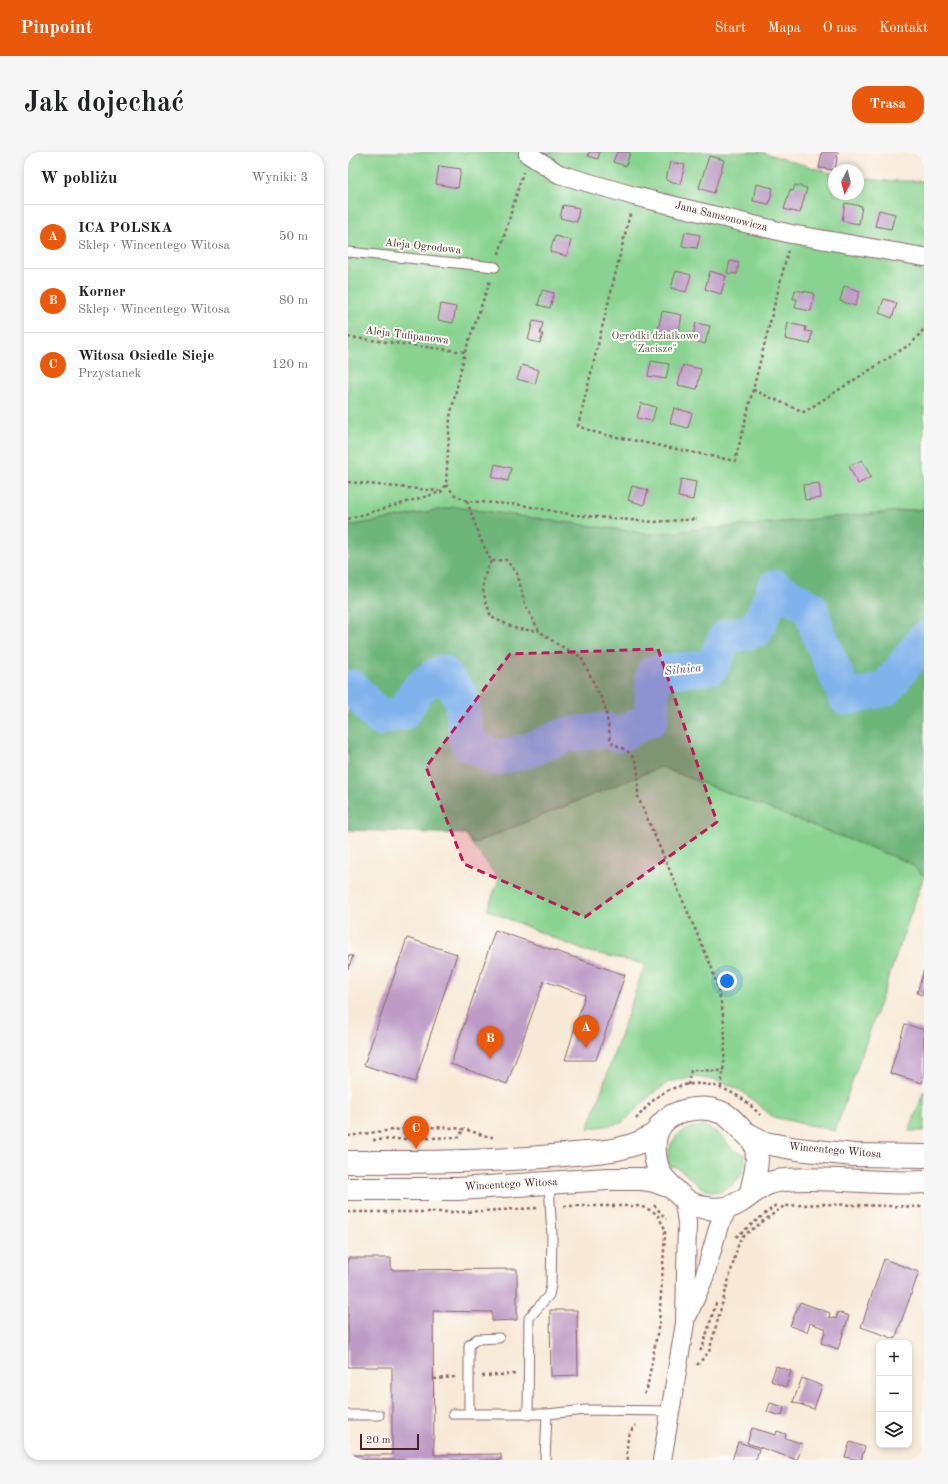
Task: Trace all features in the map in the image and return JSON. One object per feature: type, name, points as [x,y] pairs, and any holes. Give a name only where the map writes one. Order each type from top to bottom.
[{"type":"main road","points":[[348,1162],[458,1162],[531,1158],[616,1149],[647,1140],[657,1132],[670,1117],[681,1111],[693,1108],[708,1108],[722,1112],[748,1134],[754,1144],[756,1152],[755,1174],[751,1192]]},
{"type":"main road","points":[[657,1132],[655,1153],[657,1168],[661,1176],[678,1193],[696,1206],[708,1208],[730,1206],[742,1201],[751,1192],[761,1186],[784,1180],[924,1182]]},
{"type":"main road","name":"Wincentego Witosa","points":[[748,1134],[765,1143],[797,1149],[854,1154],[924,1156]]},
{"type":"main road","name":"Wincentego Witosa","points":[[348,1189],[458,1188],[549,1184],[607,1179],[641,1179],[654,1181],[678,1193]]},
{"type":"street","name":"Jana Samsonowicza","points":[[528,153],[559,174],[634,196],[791,234],[924,257]]},
{"type":"street","points":[[662,1460],[669,1411],[685,1323],[687,1222],[678,1193]]},
{"type":"street","points":[[685,1323],[704,1278],[719,1225],[730,1206]]},
{"type":"lane","name":"Aleja Ogrodowa","points":[[348,252],[495,267]]},
{"type":"lane","points":[[528,1415],[529,1318],[549,1295],[551,1285],[552,1236],[549,1184]]},
{"type":"lane","points":[[469,1414],[469,1345],[477,1339],[499,1338]]},
{"type":"lane","points":[[453,1414],[528,1415],[586,1410],[669,1411]]},
{"type":"lane","points":[[544,1460],[546,1414]]},
{"type":"lane","points":[[348,1416],[379,1415]]},
{"type":"path","points":[[348,519],[441,492],[446,485],[450,417],[465,352],[495,267],[528,153]]},
{"type":"path","points":[[634,196],[578,426],[597,432],[735,461],[786,266],[791,234]]},
{"type":"path","points":[[753,390],[804,412],[912,343],[924,329]]},
{"type":"path","name":"Aleja Tulipanowa","points":[[348,336],[465,352]]},
{"type":"path","points":[[348,482],[441,492]]},
{"type":"path","points":[[446,485],[454,495],[467,500],[521,505],[574,515],[655,522],[697,519]]},
{"type":"path","points":[[467,500],[480,538],[491,561]]},
{"type":"path","points":[[491,561],[506,560],[517,573],[525,604],[539,631],[557,644],[581,657],[605,706],[608,718],[610,742],[618,748],[628,752],[635,759],[639,768],[637,782],[638,797],[711,966],[724,1013],[726,1040],[722,1087]]},
{"type":"path","points":[[491,561],[484,576],[482,588],[492,616],[518,629],[539,631]]},
{"type":"path","points":[[688,1085],[691,1070],[724,1071]]},
{"type":"path","points":[[348,1136],[404,1129],[463,1129],[460,1137],[383,1138],[369,1140]]},
{"type":"path","points":[[361,1134],[361,1141]]},
{"type":"path","points":[[650,1202],[663,1213],[668,1221]]},
{"type":"path","points":[[734,1241],[738,1234],[777,1204]]},
{"type":"path","points":[[695,1372],[696,1366],[709,1352],[739,1242],[743,1236],[784,1206],[822,1204],[924,1207]]},
{"type":"path","points":[[620,1205],[642,1207],[657,1214],[665,1229],[659,1323],[647,1389],[640,1400]]},
{"type":"path","points":[[628,1460],[628,1438],[631,1430],[637,1423]]},
{"type":"highlighted area","points":[[658,649],[717,822],[585,917],[464,864],[426,767],[510,654]]},
{"type":"green space","name":"Ogródki działkowe \"Zacisze\"","points":[[348,152],[761,152],[828,172],[828,200],[864,200],[864,179],[887,181],[924,181],[924,509],[650,534],[455,507],[348,526]]},
{"type":"green space","points":[[455,507],[650,534],[924,509],[924,876],[910,863],[661,767],[472,844],[466,834],[348,830],[348,526]]},
{"type":"green space","points":[[661,767],[910,863],[924,876],[835,1131],[773,1117],[743,1092],[723,1082],[696,1077],[669,1082],[651,1095],[622,1123],[588,1129],[645,964],[585,951],[487,910],[499,879],[472,844]]},
{"type":"green space","points":[[924,1091],[924,1131],[909,1131]]},
{"type":"green space","points":[[703,1126],[717,1133],[734,1150],[745,1154],[745,1163],[741,1175],[733,1184],[722,1190],[712,1191],[704,1189],[696,1184],[683,1171],[676,1167],[668,1166],[669,1150],[675,1138],[687,1129]]},
{"type":"building","points":[[589,152],[600,152],[598,159],[588,156]]},
{"type":"building","points":[[617,152],[630,152],[626,166],[613,162]]},
{"type":"building","points":[[822,152],[838,152],[836,164],[828,164],[828,169],[819,168]]},
{"type":"building","points":[[709,156],[724,160],[714,193],[699,188]]},
{"type":"building","points":[[670,162],[685,165],[680,184],[666,180]]},
{"type":"building","points":[[439,166],[461,169],[458,188],[436,184]]},
{"type":"building","points":[[756,184],[773,188],[769,204],[753,201]]},
{"type":"building","points":[[795,185],[807,188],[800,213],[784,209],[790,190],[793,191]]},
{"type":"building","points":[[845,203],[862,206],[859,224],[842,221]]},
{"type":"building","points":[[563,205],[579,208],[577,222],[560,218]]},
{"type":"building","points":[[879,210],[895,214],[891,229],[875,226]]},
{"type":"building","points":[[685,232],[700,235],[697,248],[682,246]]},
{"type":"building","points":[[555,236],[571,240],[567,256],[550,252]]},
{"type":"building","points":[[730,261],[739,263],[737,274],[727,273]]},
{"type":"building","points":[[676,271],[691,275],[686,292],[671,288]]},
{"type":"building","points":[[710,271],[726,276],[721,294],[705,289]]},
{"type":"building","points":[[844,286],[860,291],[855,306],[840,301]]},
{"type":"building","points":[[542,290],[554,293],[550,308],[538,305]]},
{"type":"building","points":[[795,290],[814,293],[811,311],[795,308],[797,299],[793,299]]},
{"type":"building","points":[[884,299],[897,303],[892,318],[879,313]]},
{"type":"building","points":[[441,304],[456,307],[453,323],[438,320]]},
{"type":"building","points":[[662,311],[682,315],[678,335],[658,331]]},
{"type":"building","points":[[533,321],[543,323],[540,334],[543,334],[540,343],[528,340]]},
{"type":"building","points":[[696,323],[710,326],[705,344],[692,340]]},
{"type":"building","points":[[788,323],[806,327],[805,331],[812,332],[810,344],[785,339]]},
{"type":"building","points":[[651,361],[669,364],[666,379],[648,376]]},
{"type":"building","points":[[522,365],[539,370],[535,384],[517,379]]},
{"type":"building","points":[[683,365],[701,369],[697,389],[678,385]]},
{"type":"building","points":[[641,403],[656,407],[652,421],[637,418]]},
{"type":"building","points":[[674,408],[692,413],[688,428],[670,423]]},
{"type":"building","points":[[862,460],[871,477],[858,484],[849,466]]},
{"type":"building","points":[[495,464],[511,468],[508,481],[492,477]]},
{"type":"building","points":[[681,479],[696,482],[693,500],[678,497]]},
{"type":"building","points":[[819,483],[821,498],[805,500],[803,485]]},
{"type":"building","points":[[632,486],[648,490],[644,505],[628,500]]},
{"type":"building","points":[[495,930],[625,975],[596,1060],[565,1060],[585,995],[544,981],[507,1084],[451,1064]]},
{"type":"building","points":[[407,938],[457,954],[415,1082],[364,1065]]},
{"type":"building","points":[[348,955],[353,956],[348,969]]},
{"type":"building","points":[[924,969],[924,996],[917,993]]},
{"type":"building","points":[[905,1024],[924,1030],[924,1075],[922,1083],[890,1073]]},
{"type":"building","points":[[348,1258],[391,1258],[391,1270],[517,1269],[517,1320],[492,1321],[492,1312],[433,1311],[434,1455],[501,1454],[501,1460],[348,1460],[348,1455],[392,1455],[392,1367],[348,1367]]},
{"type":"building","points":[[884,1259],[919,1272],[895,1339],[861,1327]]},
{"type":"building","points":[[800,1302],[830,1313],[829,1317],[836,1319],[838,1312],[849,1316],[838,1349],[821,1343],[826,1329],[824,1328],[810,1323],[807,1332],[790,1326]]},
{"type":"building","points":[[550,1310],[577,1310],[578,1375],[551,1376]]},
{"type":"building","points":[[776,1366],[791,1371],[786,1387],[771,1381]]},
{"type":"building","points":[[802,1378],[822,1386],[814,1409],[793,1402]]},
{"type":"building","points":[[770,1403],[784,1407],[782,1416],[767,1412]]},
{"type":"building","points":[[752,1428],[776,1435],[777,1431],[786,1434],[785,1438],[803,1444],[797,1460],[747,1443]]},
{"type":"building","points":[[738,1442],[759,1449],[756,1460],[732,1460]]},
{"type":"building","points":[[850,1442],[865,1447],[861,1460],[845,1457]]},
{"type":"waterway","name":"Silnica","points":[[348,689],[352,687],[379,718],[404,712],[419,689],[429,680],[442,672],[461,696],[467,743],[496,758],[527,751],[566,735],[605,730],[618,735],[651,719],[653,673],[711,667],[726,637],[756,630],[775,587],[811,608],[817,630],[846,698],[886,689],[924,639]]},
{"type":"place","name":"ICA POLSKA","points":[[586,1048]]},
{"type":"place","name":"Korner","points":[[490,1059]]},
{"type":"place","name":"Witosa Osiedle Sieje","points":[[416,1149]]}]
